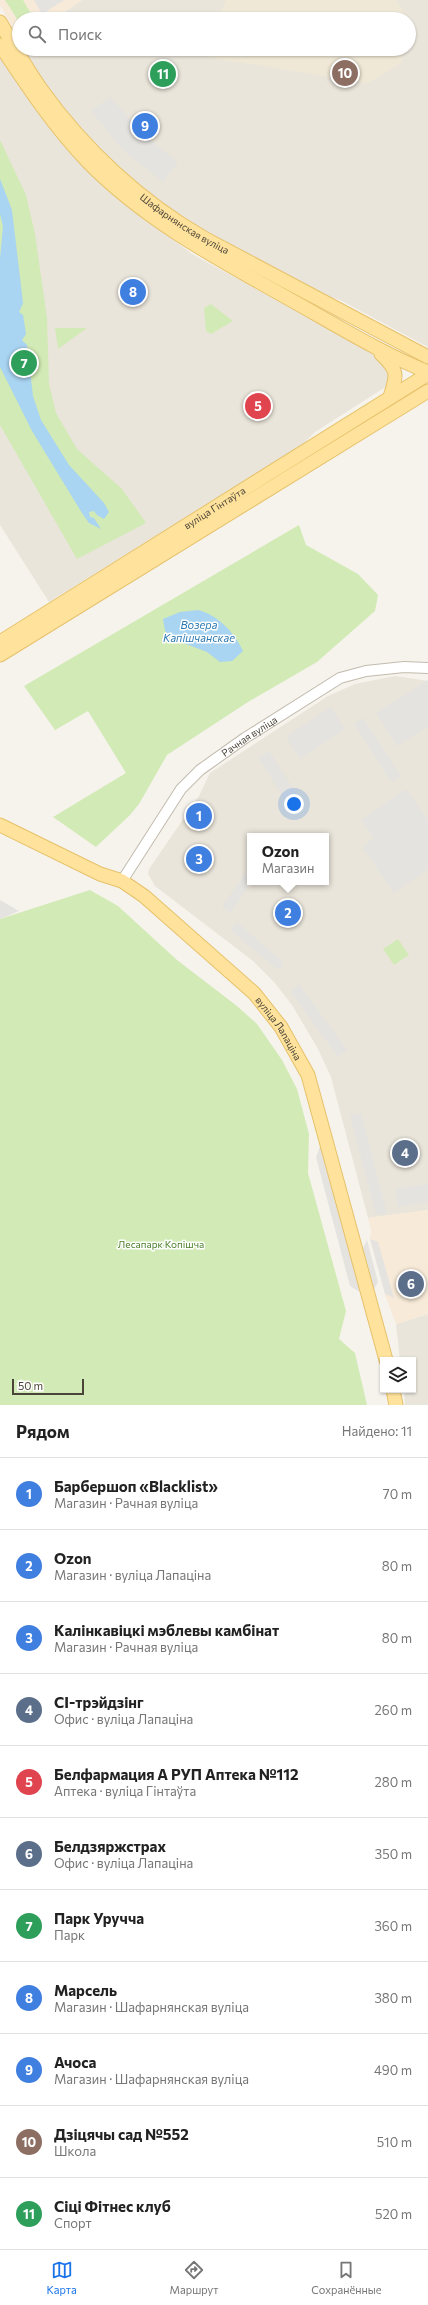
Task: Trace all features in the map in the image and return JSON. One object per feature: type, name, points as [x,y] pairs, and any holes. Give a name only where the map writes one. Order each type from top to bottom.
[{"type":"main road","name":"Шафарнянская вуліца","points":[[0,22],[12,42]]},
{"type":"main road","name":"Шафарнянская вуліца","points":[[0,45],[50,119],[90,164],[135,204],[199,248],[368,342],[428,373]]},
{"type":"main road","name":"Шафарнянская вуліца","points":[[21,56],[41,89],[69,126],[126,182],[171,217],[204,238],[428,357]]},
{"type":"main road","points":[[368,342],[394,367],[396,377],[390,397]]},
{"type":"main road","name":"вуліца Гінтаўта","points":[[0,642],[428,373]]},
{"type":"main road","name":"вуліца Гінтаўта","points":[[0,655],[428,391]]},
{"type":"main road","points":[[0,816],[103,867],[122,881]]},
{"type":"main road","name":"вуліца Лапаціна","points":[[0,825],[100,874],[122,881],[144,896],[254,993],[273,1016],[293,1046],[308,1075],[385,1357]]},
{"type":"main road","points":[[394,1393],[396,1405]]},
{"type":"street","name":"Рачная вуліца","points":[[122,881],[181,789],[200,770],[245,738],[340,678],[366,671],[404,667],[428,668]]},
{"type":"shaded area","points":[[0,0],[82,0],[64,12],[12,12],[12,28],[0,5]]},
{"type":"shaded area","points":[[34,0],[64,0],[45,12],[41,12]]},
{"type":"shaded area","points":[[82,0],[428,0],[428,347],[340,300],[312,292],[212,238],[164,208],[93,146],[53,99],[27,56],[416,56],[416,12],[64,12]]},
{"type":"shaded area","points":[[226,0],[396,0],[404,12],[222,12]]},
{"type":"shaded area","points":[[0,56],[36,110],[74,156],[129,206],[192,254],[378,356],[391,367],[387,386],[315,432],[303,444],[49,602],[0,525]]},
{"type":"shaded area","points":[[402,56],[401,63],[368,83],[207,57]]},
{"type":"shaded area","points":[[110,97],[148,139],[178,162],[163,182],[123,150],[91,111]]},
{"type":"shaded area","points":[[395,676],[428,681],[428,1210],[368,1218],[331,1077],[318,1049],[292,1005],[274,982],[253,961],[155,886],[148,874],[149,869],[199,796],[210,773],[328,696],[355,684]]},
{"type":"shaded area","points":[[428,680],[428,727],[397,746],[376,713]]},
{"type":"shaded area","points":[[331,707],[345,729],[300,759],[286,737]]},
{"type":"shaded area","points":[[363,718],[401,776],[391,782],[354,724]]},
{"type":"shaded area","points":[[269,751],[304,805],[293,812],[258,758]]},
{"type":"shaded area","points":[[406,789],[428,820],[428,869],[394,893],[362,847],[374,838],[361,820]]},
{"type":"shaded area","points":[[247,870],[247,885],[250,885],[230,913],[222,907]]},
{"type":"shaded area","points":[[0,900],[19,911],[0,919]]},
{"type":"shaded area","points":[[237,922],[284,963],[278,970],[230,930]]},
{"type":"shaded area","points":[[299,984],[347,1050],[338,1057],[290,991]]},
{"type":"shaded area","points":[[361,1113],[387,1213],[376,1215],[350,1116]]},
{"type":"shaded area","points":[[321,1144],[360,1292],[350,1286],[316,1157]]},
{"type":"shaded area","points":[[428,1184],[428,1202],[398,1207],[395,1189]]},
{"type":"shaded area","points":[[428,1210],[428,1314],[396,1324],[386,1297],[370,1239],[371,1230],[368,1218]]},
{"type":"shaded area","points":[[370,1239],[378,1242],[394,1298],[385,1294]]},
{"type":"shaded area","points":[[367,1240],[378,1282],[374,1289],[363,1248]]},
{"type":"shaded area","points":[[428,1314],[428,1405],[405,1405],[404,1393],[416,1393],[416,1357],[400,1357],[396,1324]]},
{"type":"green space","points":[[5,0],[23,0],[30,12],[13,12]]},
{"type":"green space","points":[[0,140],[26,195],[35,234],[47,318],[49,384],[56,413],[77,449],[122,489],[146,523],[77,559],[0,425]]},
{"type":"green space","points":[[211,304],[233,321],[211,334],[206,331],[204,308]]},
{"type":"green space","points":[[55,328],[87,328],[58,349]]},
{"type":"green space","points":[[299,525],[306,545],[358,574],[378,595],[375,611],[317,662],[248,702],[167,755],[139,804],[130,815],[96,847],[53,817],[126,773],[88,711],[55,730],[24,686]]},
{"type":"green space","name":"Лесапарк Копішча","points":[[90,890],[118,906],[177,960],[237,1006],[257,1024],[282,1060],[297,1089],[309,1134],[308,1173],[346,1311],[339,1339],[355,1353],[367,1405],[0,1405],[0,919]]},
{"type":"green space","points":[[398,939],[409,955],[394,965],[383,949]]},
{"type":"water","points":[[0,179],[12,210],[23,303],[19,312],[23,315],[26,334],[22,340],[27,345],[33,396],[41,420],[69,465],[104,503],[109,512],[104,519],[97,515],[94,511],[89,512],[90,517],[94,518],[101,529],[89,523],[82,513],[32,431],[0,367],[0,259],[3,226],[0,214]]},
{"type":"water","name":"Возера Капішчанскае","points":[[198,610],[205,612],[219,620],[231,631],[240,644],[243,651],[232,661],[220,662],[207,652],[173,639],[165,631],[163,619],[180,612]]},
{"type":"place","name":"Дзіцячы сад №552","points":[[345,73]]},
{"type":"place","name":"Сіці Фітнес клуб","points":[[163,74]]},
{"type":"place","name":"Ачоса","points":[[145,126]]},
{"type":"place","name":"Марсель","points":[[133,292]]},
{"type":"place","name":"Парк Уручча","points":[[24,363]]},
{"type":"place","name":"Белфармация А РУП Аптека №112","points":[[258,406]]},
{"type":"place","name":"Барбершоп «Blacklist»","points":[[199,816]]},
{"type":"place","name":"Калінкавіцкі мэблевы камбінат","points":[[199,859]]},
{"type":"place","name":"Ozon","points":[[288,913]]},
{"type":"place","name":"СІ-трэйдзінг","points":[[405,1153]]},
{"type":"place","name":"Белдзяржстрах","points":[[411,1284]]}]
